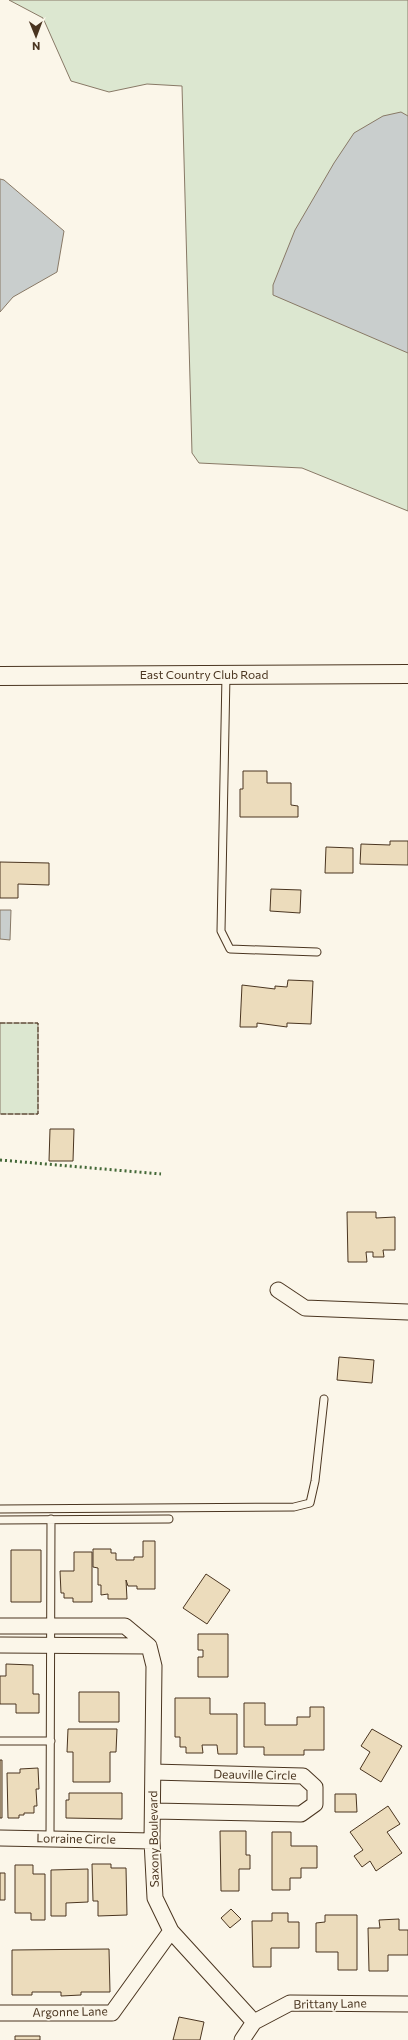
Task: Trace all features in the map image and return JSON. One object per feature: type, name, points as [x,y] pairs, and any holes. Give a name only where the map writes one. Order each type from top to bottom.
[{"type":"street","name":"East Country Club Road","points":[[0,676],[408,674]]},
{"type":"street","points":[[278,1290],[305,1308],[408,1312]]},
{"type":"street","points":[[0,1626],[125,1626],[149,1646]]},
{"type":"street","points":[[0,1645],[149,1646]]},
{"type":"street","name":"Saxony Boulevard","points":[[149,1646],[154,1666],[152,1841],[155,1898],[171,1931],[254,2022]]},
{"type":"street","name":"Deauville Circle","points":[[153,1772],[303,1776],[315,1787],[315,1804],[301,1814],[153,1811]]},
{"type":"street","name":"Lorraine Circle","points":[[0,1838],[152,1841]]},
{"type":"street","name":"Argonne Lane","points":[[0,2013],[112,2013],[171,1931]]},
{"type":"street","name":"Brittany Lane","points":[[242,2040],[254,2022],[290,2003],[408,2004]]},
{"type":"lane","points":[[226,675],[221,931],[230,949],[317,952]]},
{"type":"lane","points":[[0,1509],[294,1507],[310,1503],[316,1474],[324,1399]]},
{"type":"lane","points":[[50,1838],[52,1519]]},
{"type":"lane","points":[[0,1520],[169,1519]]},
{"type":"lane","points":[[0,1740],[51,1741]]},
{"type":"green space","points":[[9,0],[408,0],[408,511],[302,468],[199,463],[192,453],[182,86],[147,84],[109,92],[71,81],[43,18]]},
{"type":"green space","points":[[0,1023],[38,1023],[38,1114],[0,1114]]},
{"type":"shaded area","points":[[401,112],[408,116],[408,353],[273,295],[273,285],[295,230],[334,163],[354,133],[383,116]]},
{"type":"shaded area","points":[[0,179],[4,180],[64,231],[57,272],[13,297],[0,312]]},
{"type":"shaded area","points":[[0,910],[11,910],[10,940],[0,939]]},
{"type":"building","points":[[243,771],[267,771],[267,783],[291,783],[291,805],[298,806],[298,817],[240,817],[240,789],[243,789]]},
{"type":"building","points":[[390,841],[408,841],[408,865],[360,864],[361,844],[390,845]]},
{"type":"building","points":[[326,847],[353,848],[353,873],[325,873]]},
{"type":"building","points":[[0,862],[49,863],[49,885],[18,884],[18,898],[0,898]]},
{"type":"building","points":[[271,889],[301,890],[300,913],[270,911]]},
{"type":"building","points":[[288,980],[313,981],[311,1024],[287,1023],[287,1027],[257,1023],[257,1027],[240,1027],[242,985],[275,989],[275,986],[287,987]]},
{"type":"building","points":[[50,1129],[74,1129],[73,1161],[49,1161]]},
{"type":"building","points":[[347,1212],[376,1212],[376,1218],[395,1217],[395,1250],[383,1250],[384,1257],[373,1257],[373,1252],[366,1252],[367,1262],[348,1262]]},
{"type":"building","points":[[339,1357],[374,1360],[372,1383],[337,1380]]},
{"type":"building","points":[[143,1541],[155,1541],[155,1589],[137,1589],[137,1586],[128,1586],[126,1580],[127,1599],[108,1599],[108,1594],[101,1595],[101,1585],[98,1585],[98,1568],[93,1567],[93,1549],[111,1549],[111,1553],[116,1553],[116,1560],[134,1560],[134,1557],[143,1557]]},
{"type":"building","points":[[11,1550],[41,1550],[41,1602],[11,1602]]},
{"type":"building","points":[[74,1552],[92,1552],[92,1602],[73,1602],[73,1598],[64,1598],[64,1593],[61,1593],[60,1571],[74,1571]]},
{"type":"building","points":[[206,1574],[230,1590],[207,1624],[183,1608]]},
{"type":"building","points":[[198,1634],[228,1634],[228,1677],[198,1677],[198,1657],[203,1657],[203,1650],[198,1650]]},
{"type":"building","points":[[6,1664],[33,1665],[33,1694],[39,1694],[39,1713],[16,1713],[16,1704],[0,1704],[0,1676],[6,1676]]},
{"type":"building","points":[[79,1692],[119,1692],[119,1722],[79,1722]]},
{"type":"building","points":[[175,1698],[210,1698],[210,1714],[237,1714],[237,1754],[218,1754],[217,1745],[202,1745],[203,1753],[186,1753],[186,1747],[180,1747],[180,1737],[175,1737]]},
{"type":"building","points":[[244,1703],[265,1703],[265,1725],[297,1725],[297,1717],[310,1717],[310,1707],[324,1707],[324,1750],[304,1750],[304,1755],[264,1755],[264,1747],[244,1747]]},
{"type":"building","points":[[68,1729],[117,1729],[116,1752],[110,1752],[110,1782],[73,1782],[73,1752],[67,1752]]},
{"type":"building","points":[[372,1729],[402,1746],[381,1782],[360,1769],[370,1752],[361,1746]]},
{"type":"building","points":[[0,1760],[2,1760],[2,1818],[0,1818]]},
{"type":"building","points":[[38,1768],[39,1789],[36,1789],[37,1806],[34,1806],[34,1813],[24,1813],[24,1815],[19,1815],[19,1818],[8,1818],[7,1773],[20,1773],[20,1769]]},
{"type":"building","points":[[69,1793],[122,1793],[122,1819],[66,1818],[66,1800],[69,1800]]},
{"type":"building","points":[[335,1794],[356,1794],[357,1812],[335,1812]]},
{"type":"building","points":[[388,1806],[400,1824],[387,1832],[402,1853],[376,1871],[370,1861],[362,1867],[354,1856],[363,1850],[350,1832]]},
{"type":"building","points":[[220,1831],[246,1831],[246,1855],[250,1855],[250,1869],[239,1869],[239,1891],[221,1891]]},
{"type":"building","points":[[272,1832],[291,1832],[291,1846],[317,1846],[317,1868],[301,1868],[301,1878],[290,1878],[290,1890],[272,1890]]},
{"type":"building","points":[[92,1864],[111,1864],[111,1868],[126,1868],[127,1915],[98,1916],[98,1901],[93,1901]]},
{"type":"building","points":[[15,1865],[33,1865],[33,1874],[45,1874],[45,1920],[31,1920],[31,1913],[15,1913]]},
{"type":"building","points":[[88,1869],[88,1902],[66,1903],[66,1916],[51,1916],[51,1870]]},
{"type":"building","points":[[0,1873],[5,1873],[5,1900],[0,1900]]},
{"type":"building","points":[[231,1909],[241,1919],[230,1928],[221,1918]]},
{"type":"building","points":[[272,1913],[288,1913],[288,1922],[299,1922],[299,1948],[271,1948],[271,1967],[253,1967],[252,1921],[272,1921]]},
{"type":"building","points":[[325,1915],[357,1915],[357,1970],[338,1970],[338,1952],[316,1952],[316,1923],[325,1922]]},
{"type":"building","points":[[399,1919],[399,1930],[408,1930],[408,1955],[388,1955],[388,1971],[369,1971],[368,1928],[380,1928],[379,1920]]},
{"type":"building","points":[[109,1949],[110,1992],[81,1992],[81,1995],[61,1996],[61,1992],[32,1992],[32,1995],[12,1995],[12,1950]]},
{"type":"building","points":[[179,2017],[204,2022],[200,2040],[173,2040]]},
{"type":"building","points":[[15,2036],[40,2036],[40,2040],[15,2040]]},
{"type":"hedge","points":[[0,1160],[161,1174]]},
{"type":"fence","points":[[0,1023],[38,1023],[38,1114],[0,1114]]}]
